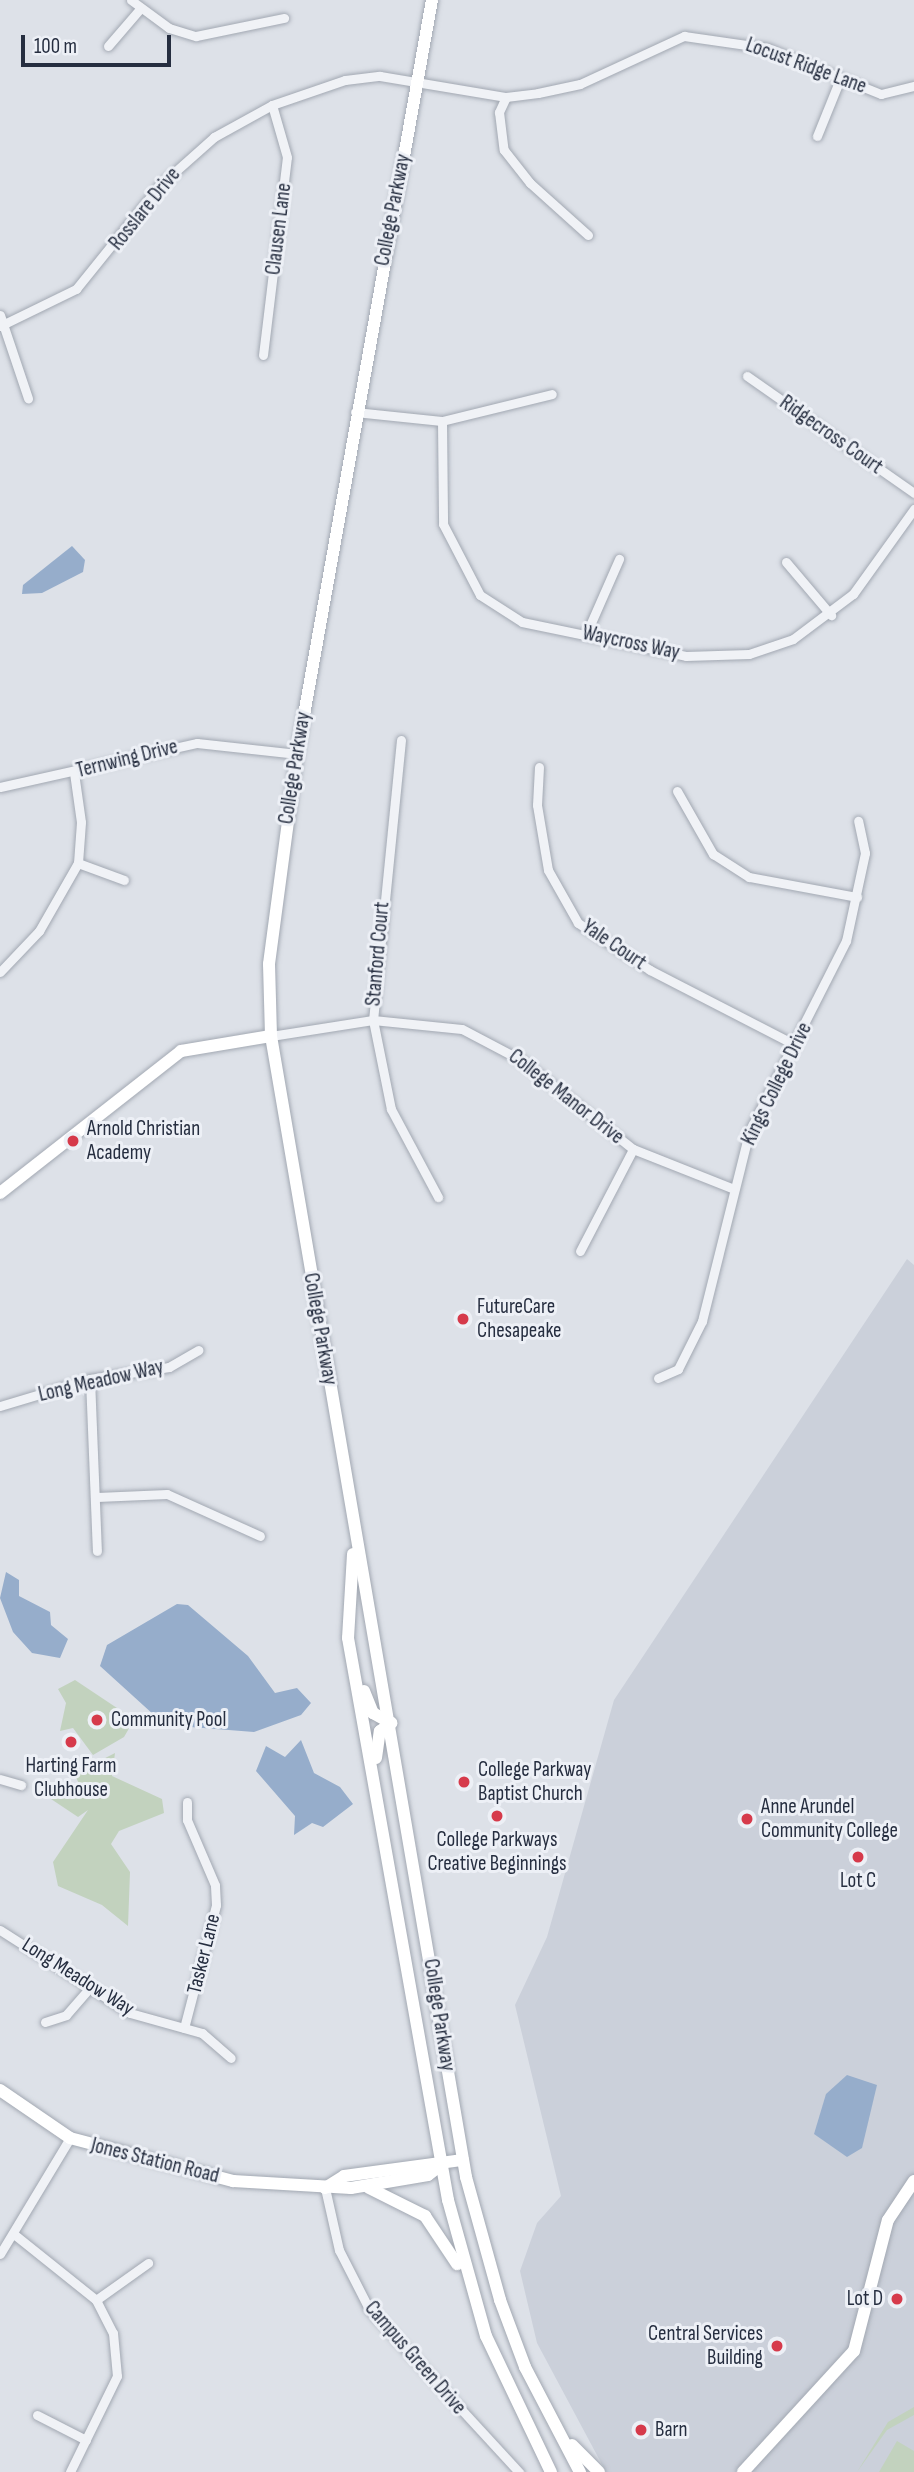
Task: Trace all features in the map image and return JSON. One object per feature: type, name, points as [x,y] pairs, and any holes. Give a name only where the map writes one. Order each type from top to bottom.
[{"type":"main road","name":"College Parkway","points":[[432,0],[355,412],[297,754],[270,964],[271,1036],[354,1540],[391,1723],[463,2160],[500,2301],[550,2419],[580,2472]]},
{"type":"main road","points":[[0,1193],[181,1051],[271,1036]]},
{"type":"main road","name":"College Parkway","points":[[354,1540],[348,1638],[442,2164],[473,2296],[506,2385],[551,2472]]},
{"type":"main road","points":[[348,1638],[367,1701],[378,1718],[391,1723],[376,1743],[377,1796]]},
{"type":"main road","name":"Jones Station Road","points":[[0,2090],[70,2138],[233,2180],[325,2188],[361,2186],[428,2175],[442,2164]]},
{"type":"main road","name":"Jones Station Road","points":[[325,2188],[344,2176],[425,2161],[442,2164],[463,2160]]},
{"type":"main road","points":[[732,2472],[745,2467],[838,2376],[854,2351],[887,2220],[914,2181]]},
{"type":"main road","points":[[361,2186],[397,2197],[425,2216],[446,2241],[473,2296]]},
{"type":"main road","points":[[550,2419],[599,2472]]},
{"type":"street","points":[[131,0],[139,10],[196,36],[284,18]]},
{"type":"street","points":[[108,47],[139,10]]},
{"type":"street","name":"Locust Ridge Lane","points":[[417,82],[506,97],[580,84],[684,36],[767,48],[881,94],[914,86]]},
{"type":"street","name":"Rosslare Drive","points":[[1,322],[76,289],[181,164],[272,104],[360,77],[417,82]]},
{"type":"street","points":[[817,136],[840,79]]},
{"type":"street","points":[[506,97],[499,112],[504,150],[530,183],[588,234]]},
{"type":"street","name":"Clausen Lane","points":[[263,355],[287,157],[272,104]]},
{"type":"street","points":[[1,322],[28,398]]},
{"type":"street","name":"Ridgecross Court","points":[[747,376],[914,493]]},
{"type":"street","points":[[355,412],[442,421],[552,394]]},
{"type":"street","name":"Waycross Way","points":[[442,421],[441,513],[465,577],[480,595],[522,622],[587,632],[686,656],[748,654],[793,639],[831,615],[914,509]]},
{"type":"street","points":[[587,632],[619,559]]},
{"type":"street","points":[[786,562],[831,615]]},
{"type":"street","name":"Stanford Court","points":[[401,740],[373,1020],[391,1109],[439,1197]]},
{"type":"street","name":"Ternwing Drive","points":[[0,787],[74,773],[197,743],[297,754]]},
{"type":"street","name":"Yale Court","points":[[539,767],[537,805],[548,870],[578,923],[650,971],[795,1045]]},
{"type":"street","points":[[0,972],[39,931],[78,863],[81,822],[74,773]]},
{"type":"street","points":[[677,791],[713,854],[749,877],[857,897]]},
{"type":"street","name":"Kings College Drive","points":[[658,1378],[678,1368],[702,1321],[749,1132],[846,941],[865,853],[858,821]]},
{"type":"street","points":[[78,863],[124,880]]},
{"type":"street","name":"College Manor Drive","points":[[271,1036],[373,1020],[439,1023],[482,1037],[633,1149],[678,1172],[734,1189]]},
{"type":"street","points":[[580,1251],[633,1149]]},
{"type":"street","name":"Long Meadow Way","points":[[0,1406],[90,1379],[169,1367],[199,1350]]},
{"type":"street","points":[[90,1379],[97,1497],[97,1551]]},
{"type":"street","points":[[97,1497],[167,1493],[260,1536]]},
{"type":"street","points":[[0,1779],[21,1785]]},
{"type":"street","name":"Tasker Lane","points":[[184,2028],[216,1905],[187,1802]]},
{"type":"street","name":"Long Meadow Way","points":[[0,1930],[130,2013],[202,2033],[231,2057]]},
{"type":"street","points":[[45,2022],[66,2015],[89,1989]]},
{"type":"street","points":[[0,2254],[15,2235],[70,2138]]},
{"type":"street","name":"Campus Green Drive","points":[[325,2188],[339,2250],[369,2309],[519,2472]]},
{"type":"street","points":[[15,2235],[96,2300],[113,2333],[117,2376],[70,2472]]},
{"type":"street","points":[[96,2300],[148,2263]]},
{"type":"street","points":[[37,2415],[86,2440]]},
{"type":"shaded area","name":"Anne Arundel Community College","points":[[907,1259],[914,1265],[914,2472],[606,2472],[537,2343],[520,2271],[537,2223],[561,2196],[515,2005],[547,1937],[614,1700]]},
{"type":"green space","name":"Community Pool","points":[[75,1680],[126,1714],[131,1725],[124,1737],[93,1755],[73,1728],[60,1731],[66,1703],[58,1689]]},
{"type":"green space","points":[[115,1753],[112,1776],[162,1799],[164,1813],[119,1831],[111,1844],[130,1872],[128,1926],[102,1905],[58,1886],[53,1862],[88,1810],[78,1817],[48,1797],[50,1785],[70,1796],[81,1787],[74,1774]]},
{"type":"green space","points":[[914,2407],[914,2415],[887,2430],[857,2472],[888,2422]]},
{"type":"green space","points":[[897,2441],[914,2451],[914,2472],[879,2472]]},
{"type":"water","points":[[72,546],[85,560],[83,572],[42,593],[22,594],[23,585]]},
{"type":"water","points":[[6,1572],[19,1580],[19,1596],[50,1612],[51,1625],[68,1639],[60,1658],[32,1653],[13,1632],[0,1598]]},
{"type":"water","points":[[177,1604],[188,1605],[248,1656],[275,1693],[297,1688],[311,1703],[301,1715],[254,1732],[165,1725],[100,1666],[107,1645]]},
{"type":"water","points":[[301,1740],[314,1773],[340,1787],[353,1804],[323,1827],[312,1823],[294,1835],[295,1816],[256,1771],[266,1746],[285,1757]]},
{"type":"water","points":[[847,2075],[877,2085],[862,2148],[847,2157],[814,2134],[826,2094]]},
{"type":"place","name":"Arnold Christian Academy","points":[[73,1141]]},
{"type":"place","name":"FutureCare Chesapeake","points":[[463,1319]]},
{"type":"place","name":"Community Pool","points":[[97,1720]]},
{"type":"place","name":"Harting Farm Clubhouse","points":[[71,1742]]},
{"type":"place","name":"College Parkway Baptist Church","points":[[464,1782]]},
{"type":"place","name":"College Parkways Creative Beginnings","points":[[497,1816]]},
{"type":"place","name":"Anne Arundel Community College","points":[[747,1819]]},
{"type":"place","name":"Lot C","points":[[858,1857]]},
{"type":"place","name":"Lot D","points":[[897,2299]]},
{"type":"place","name":"Central Services Building","points":[[777,2346]]},
{"type":"place","name":"Barn","points":[[641,2430]]}]
